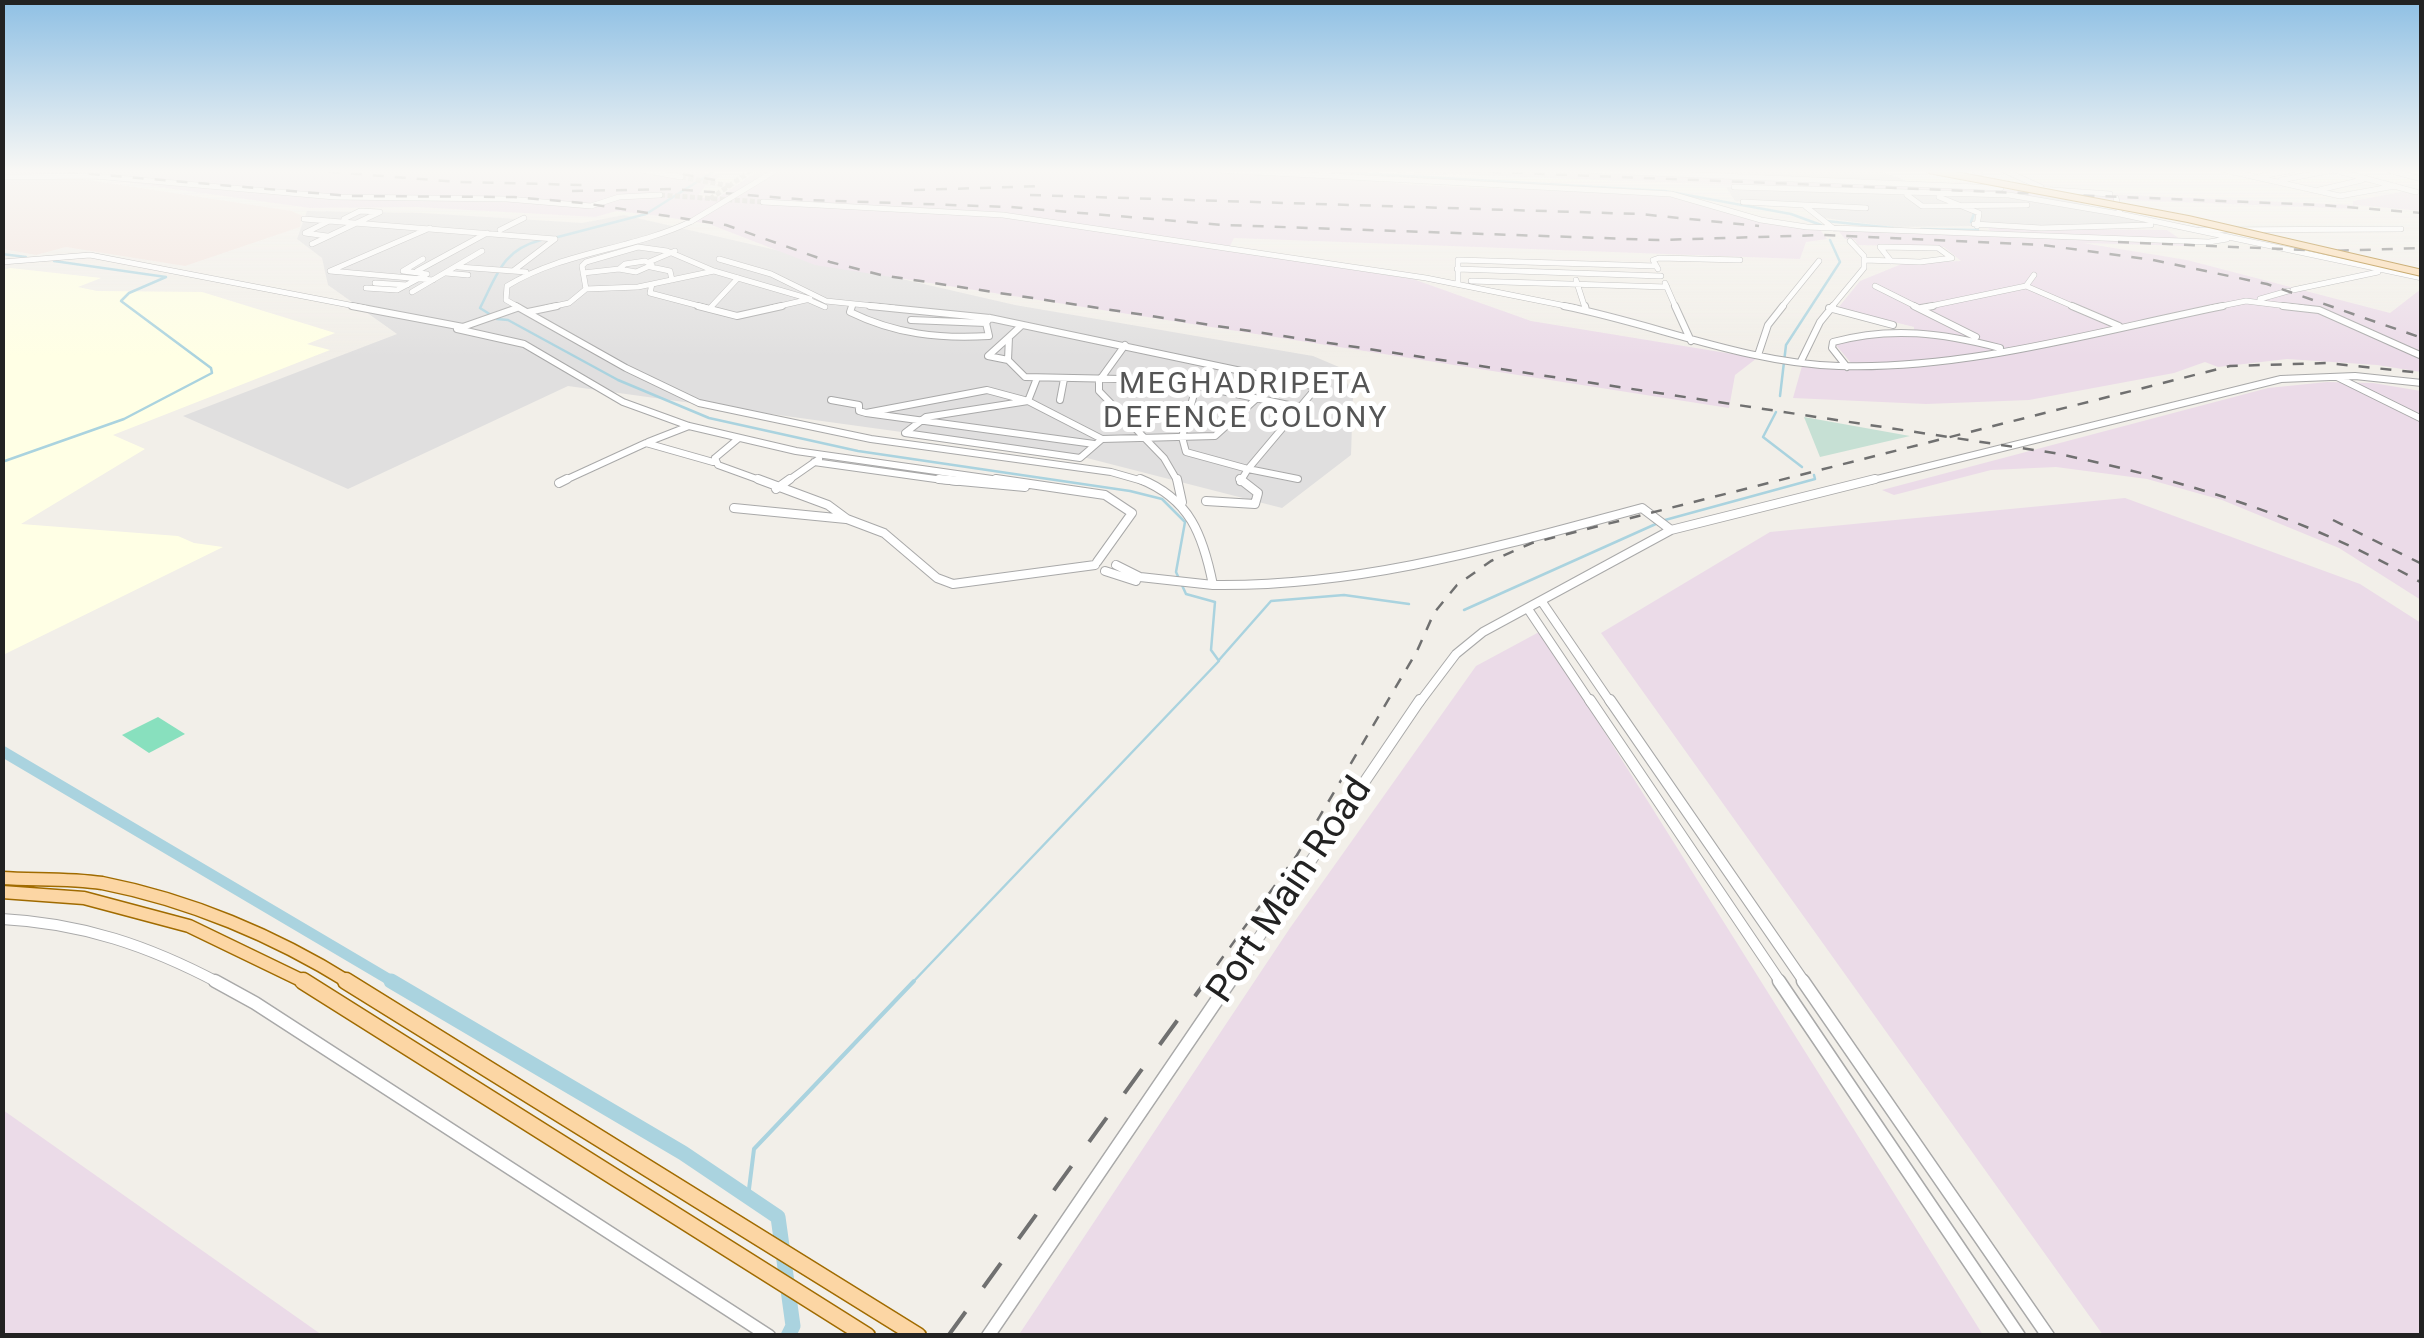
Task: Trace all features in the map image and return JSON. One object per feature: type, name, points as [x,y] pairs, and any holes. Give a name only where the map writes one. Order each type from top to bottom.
[{"type":"main road","points":[[2248,232],[2422,274]]},
{"type":"main road","points":[[2253,232],[2422,274]]},
{"type":"main road","points":[[2,878],[100,883],[214,914],[319,964],[918,1336]]},
{"type":"main road","points":[[2,892],[84,898],[189,926],[294,975],[867,1336]]},
{"type":"street","points":[[308,232],[329,236]]},
{"type":"street","points":[[312,244],[331,232]]},
{"type":"street","points":[[416,276],[330,270],[417,232]]},
{"type":"street","points":[[366,288],[396,290],[492,232]]},
{"type":"street","points":[[498,232],[555,239],[513,271]]},
{"type":"street","points":[[456,267],[529,272],[666,232]]},
{"type":"street","points":[[1122,232],[1458,282],[1586,310],[1692,342],[1847,367],[1917,363],[2007,350],[2253,301],[2371,270]]},
{"type":"street","points":[[2023,232],[2209,242],[2227,239]]},
{"type":"street","points":[[2198,232],[2371,270],[2422,274]]},
{"type":"street","points":[[1798,361],[1829,308],[1864,268],[1865,260],[1850,241]]},
{"type":"street","points":[[586,289],[582,266],[586,262],[652,246],[738,278],[798,292],[825,308]]},
{"type":"street","points":[[1865,260],[1890,261],[1943,261],[1952,258],[1938,248],[1880,247],[1890,261]]},
{"type":"street","points":[[412,292],[482,251]]},
{"type":"street","points":[[620,287],[632,272],[675,252]]},
{"type":"street","points":[[616,254],[630,262],[670,271],[672,280]]},
{"type":"street","points":[[5,261],[82,256],[456,327],[524,344],[623,402],[689,426],[824,456],[1105,495],[1128,507],[1130,520],[1096,564]]},
{"type":"street","points":[[719,259],[771,274],[826,301],[1022,325],[1317,387],[1240,481],[1258,493],[1255,504],[1206,501]]},
{"type":"street","points":[[423,260],[402,271],[433,280]]},
{"type":"street","points":[[1458,282],[1458,260],[1656,266]]},
{"type":"street","points":[[1692,342],[1654,260],[1740,260]]},
{"type":"street","points":[[1758,354],[1768,325],[1818,261]]},
{"type":"street","points":[[619,269],[630,262]]},
{"type":"street","points":[[1570,263],[1586,310]]},
{"type":"street","points":[[584,274],[619,269],[632,272]]},
{"type":"street","points":[[1457,269],[1661,276]]},
{"type":"street","points":[[456,327],[496,311],[566,304],[586,289],[652,284],[714,270]]},
{"type":"street","points":[[529,272],[504,290],[506,300],[699,403],[871,439],[1127,475],[1182,502],[1202,530],[1213,585]]},
{"type":"street","points":[[446,273],[468,275]]},
{"type":"street","points":[[2026,286],[2034,275]]},
{"type":"street","points":[[711,307],[738,278]]},
{"type":"street","points":[[1458,282],[1666,287]]},
{"type":"street","points":[[375,283],[407,285]]},
{"type":"street","points":[[652,284],[650,293],[737,316],[809,300]]},
{"type":"street","points":[[1875,286],[1986,344]]},
{"type":"street","points":[[1919,308],[2026,286],[2119,326]]},
{"type":"street","points":[[496,311],[506,300]]},
{"type":"street","points":[[2253,301],[2319,310],[2422,356]]},
{"type":"street","points":[[852,305],[850,312],[898,334],[952,339],[1011,336]]},
{"type":"street","points":[[1829,308],[1905,329]]},
{"type":"street","points":[[898,334],[921,310]]},
{"type":"street","points":[[911,320],[988,320]]},
{"type":"street","points":[[988,320],[989,336]]},
{"type":"street","points":[[1022,325],[988,356],[1008,360],[1021,375],[1158,379],[1303,408]]},
{"type":"street","points":[[1847,367],[1832,348],[1832,342],[1880,329],[1938,331],[2007,350]]},
{"type":"street","points":[[1008,360],[1011,336]]},
{"type":"street","points":[[1125,345],[1098,380],[1100,394],[1144,437],[1182,485],[1182,502]]},
{"type":"street","points":[[2334,376],[2422,419]]},
{"type":"street","points":[[1096,564],[1105,571],[1165,583],[1276,586],[1359,577],[1642,508],[1664,525],[2254,384],[2334,376],[2422,383]]},
{"type":"street","points":[[1028,401],[1037,378]]},
{"type":"street","points":[[1060,400],[1064,379]]},
{"type":"street","points":[[1196,387],[1182,437],[1186,452],[1298,479]]},
{"type":"street","points":[[866,413],[987,390],[1028,401],[1098,441]]},
{"type":"street","points":[[832,400],[859,405],[859,410],[866,413],[1098,441],[1215,436],[1256,399]]},
{"type":"street","points":[[1028,401],[918,420],[905,432],[1076,458],[1098,441]]},
{"type":"street","points":[[559,482],[689,426]]},
{"type":"street","points":[[714,460],[726,435]]},
{"type":"street","points":[[714,460],[738,438]]},
{"type":"street","points":[[646,443],[694,460],[714,460],[828,506],[847,519],[884,534],[938,578],[953,584],[1114,563],[1140,577],[1165,583]]},
{"type":"street","points":[[776,488],[824,456]]},
{"type":"street","points":[[814,462],[1008,488],[1032,484]]},
{"type":"street","points":[[734,508],[847,519]]},
{"type":"street","name":"Port Main Road","points":[[988,1336],[1436,677],[1483,632],[1542,602],[1664,525]]},
{"type":"street","points":[[1112,546],[1114,563]]},
{"type":"street","points":[[1105,571],[1114,563]]},
{"type":"street","points":[[1542,602],[1694,828],[2048,1336]]},
{"type":"street","points":[[1528,609],[2019,1336]]},
{"type":"street","points":[[1553,646],[1570,644]]},
{"type":"street","points":[[1614,736],[1631,735]]},
{"type":"street","points":[[1632,762],[1648,760]]},
{"type":"street","points":[[1678,831],[1694,828]]},
{"type":"street","points":[[1693,854],[1712,852]]},
{"type":"street","points":[[2,918],[94,928],[167,954],[254,1003],[769,1336]]},
{"type":"street","points":[[1790,999],[1812,996]]},
{"type":"street","points":[[1848,1084],[1870,1078]]},
{"type":"shaded area","points":[[3,232],[284,232],[185,266],[66,247],[36,255],[3,249]]},
{"type":"shaded area","points":[[299,232],[700,232],[1015,305],[1313,356],[1339,367],[1353,395],[1351,455],[1282,508],[1083,457],[568,386],[348,489],[183,416],[397,334],[328,285],[322,258],[297,239]]},
{"type":"shaded area","points":[[731,232],[1110,232],[1413,279],[1531,321],[1757,358],[1735,375],[1729,408],[815,265]]},
{"type":"shaded area","points":[[1127,232],[1822,232],[1827,239],[1806,242],[1800,259],[1234,238],[1230,246]]},
{"type":"shaded area","points":[[1840,232],[2171,232],[2190,246],[2083,243],[2187,260],[2390,313],[2421,289],[2421,372],[2287,359],[2218,367],[2205,362],[2174,373],[2029,400],[1926,404],[1793,398],[1802,366],[1857,370],[1835,344],[1889,332],[1914,331],[1914,327],[1838,308],[1860,281],[1904,263],[1961,261],[1944,247],[1858,245],[1855,240],[1845,239]]},
{"type":"shaded area","points":[[3,270],[101,278],[78,287],[97,291],[202,292],[335,333],[307,344],[330,350],[113,435],[145,449],[21,524],[178,536],[194,543],[223,547],[3,655]]},
{"type":"shaded area","points":[[2327,382],[2373,383],[2421,391],[2421,600],[2339,548],[2222,500],[2147,479],[2056,467],[1991,470],[1894,495],[1882,490],[2268,388]]},
{"type":"shaded area","points":[[1804,417],[1910,436],[1820,457]]},
{"type":"shaded area","points":[[2125,498],[2360,584],[2421,623],[2421,1335],[2103,1335],[1601,633],[1770,532]]},
{"type":"shaded area","points":[[1541,631],[1983,1335],[1018,1336],[1290,928],[1476,666]]},
{"type":"shaded area","points":[[3,1110],[322,1335],[3,1335]]},
{"type":"green space","points":[[158,717],[185,734],[149,753],[122,735]]},
{"type":"waterway","points":[[554,238],[575,232]]},
{"type":"waterway","points":[[491,315],[480,308],[502,265],[517,250],[541,240]]},
{"type":"waterway","points":[[1780,396],[1786,345],[1840,262],[1830,240]]},
{"type":"waterway","points":[[2,254],[26,257]]},
{"type":"waterway","points":[[2,462],[124,419],[212,373],[211,368],[121,301],[129,293],[166,277],[54,261]]},
{"type":"waterway","points":[[497,319],[508,320],[618,380],[709,418],[858,451],[1130,491],[1162,499],[1185,522],[1176,572],[1186,594],[1215,602],[1211,650],[1219,661],[912,983]]},
{"type":"waterway","points":[[1776,412],[1763,437],[1802,467]]},
{"type":"waterway","points":[[1665,520],[1815,479],[1814,475]]},
{"type":"waterway","points":[[1464,610],[1658,523]]},
{"type":"waterway","points":[[1219,660],[1271,601],[1344,595],[1409,604]]},
{"type":"waterway","points":[[2,751],[395,983]]},
{"type":"waterway","points":[[391,981],[683,1153],[778,1217],[793,1326],[788,1336]]},
{"type":"waterway","points":[[748,1197],[754,1149],[914,981]]},
{"type":"railway","points":[[747,232],[830,262],[881,275],[1949,437]]},
{"type":"railway","points":[[1440,232],[1659,240],[1824,235],[2043,245],[2153,260],[2267,284],[2422,338]]},
{"type":"railway","points":[[2118,242],[2329,251],[2422,248]]},
{"type":"railway","points":[[1949,437],[2230,366],[2327,363],[2422,373]]},
{"type":"railway","points":[[1204,983],[1297,855],[1417,651],[1434,613],[1457,585],[1491,561],[1532,543],[1949,437]]},
{"type":"railway","points":[[1949,437],[2054,453],[2150,475],[2243,503],[2334,539],[2422,583]]},
{"type":"railway","points":[[2333,520],[2422,564]]},
{"type":"railway","points":[[948,1336],[1206,981]]},
{"type":"district","name":"MEGHADRIPETA DEFENCE COLONY","points":[[1246,402]]}]
